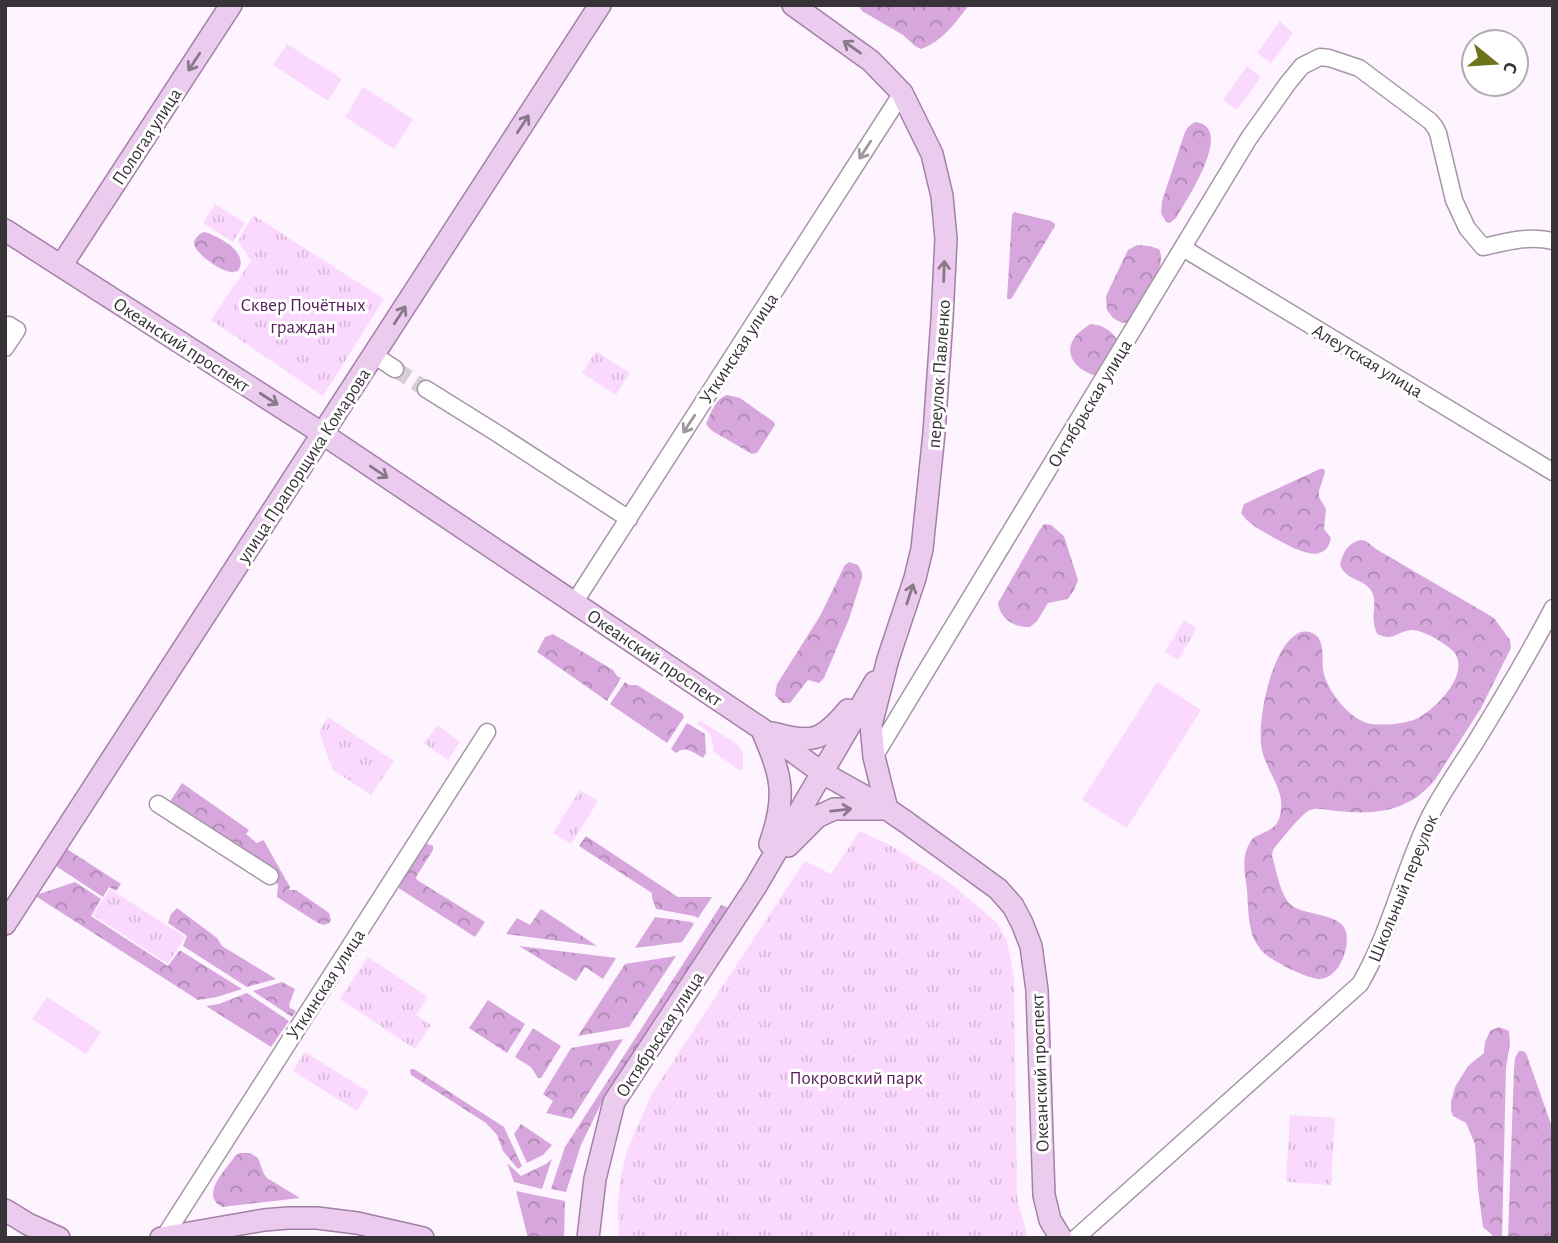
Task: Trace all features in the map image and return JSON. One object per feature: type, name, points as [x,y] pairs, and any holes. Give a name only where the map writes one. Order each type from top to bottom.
[{"type":"main road","name":"Пологая улица","points":[[61,266],[231,5]]},
{"type":"main road","name":"улица Прапорщика Комарова","points":[[5,924],[600,5]]},
{"type":"main road","points":[[793,5],[871,61],[902,93]]},
{"type":"main road","name":"переулок Павленко","points":[[888,659],[922,549],[934,433],[946,239],[942,196],[932,154],[902,93]]},
{"type":"main road","name":"Океанский проспект","points":[[5,230],[323,434],[762,729],[821,772],[887,809],[998,889],[1013,906],[1031,947],[1037,990],[1044,1195],[1050,1220],[1061,1238]]},
{"type":"main road","points":[[762,729],[794,738],[816,738],[832,729],[888,659]]},
{"type":"main road","points":[[756,886],[794,838],[817,817],[834,809],[887,809],[874,757],[871,725],[888,659]]},
{"type":"main road","points":[[756,886],[888,659]]},
{"type":"main road","points":[[756,886],[780,811],[781,788],[776,762],[762,729]]},
{"type":"main road","name":"Октябрьская улица","points":[[588,1238],[595,1179],[614,1102],[756,886]]},
{"type":"main road","points":[[5,1210],[59,1238]]},
{"type":"main road","points":[[162,1237],[288,1217],[358,1223],[423,1238]]},
{"type":"street","name":"Октябрьская улица","points":[[874,757],[1249,138],[1302,66],[1320,57],[1359,68],[1430,121],[1438,133],[1454,200],[1467,229],[1483,247],[1525,239],[1553,241]]},
{"type":"street","name":"Уткинская улица","points":[[574,603],[902,93]]},
{"type":"street","name":"Алеутская улица","points":[[1183,248],[1553,472]]},
{"type":"street","points":[[5,348],[17,330],[9,325]]},
{"type":"street","points":[[374,355],[395,369]]},
{"type":"street","points":[[426,389],[629,519]]},
{"type":"street","name":"Школьный переулок","points":[[1076,1238],[1360,984],[1374,958],[1418,840],[1553,608]]},
{"type":"street","name":"Уткинская улица","points":[[162,1237],[487,732]]},
{"type":"street","points":[[158,804],[270,876]]},
{"type":"green space","points":[[858,5],[969,5],[942,36],[921,49],[862,11]]},
{"type":"green space","points":[[1280,21],[1293,33],[1271,63],[1257,53]]},
{"type":"green space","points":[[287,44],[342,79],[328,101],[273,65]]},
{"type":"green space","points":[[1247,66],[1261,77],[1237,110],[1223,100]]},
{"type":"green space","points":[[363,87],[413,119],[394,149],[345,117]]},
{"type":"green space","points":[[1195,122],[1206,127],[1211,136],[1210,150],[1197,181],[1176,218],[1170,223],[1166,222],[1161,213],[1162,201],[1185,132]]},
{"type":"green space","points":[[215,204],[245,223],[233,242],[203,223]]},
{"type":"green space","points":[[1014,212],[1051,221],[1055,226],[1013,296],[1007,299],[1012,215]]},
{"type":"green space","name":"Сквер Почётных граждан","points":[[253,215],[384,299],[323,396],[211,320],[251,261],[238,241]]},
{"type":"green space","points":[[205,232],[225,242],[237,252],[241,264],[238,271],[223,270],[197,250],[194,242]]},
{"type":"green space","points":[[1137,245],[1159,249],[1160,266],[1152,286],[1129,322],[1122,323],[1113,318],[1107,310],[1106,296],[1128,250]]},
{"type":"green space","points":[[1091,324],[1108,330],[1118,343],[1096,376],[1078,366],[1070,352],[1075,337]]},
{"type":"green space","points":[[596,351],[630,373],[616,395],[582,373]]},
{"type":"green space","points":[[727,395],[740,398],[774,422],[775,425],[757,453],[752,454],[714,432],[706,424],[716,403]]},
{"type":"green space","points":[[1320,469],[1325,472],[1319,491],[1319,497],[1326,509],[1324,529],[1331,538],[1328,547],[1322,552],[1307,553],[1290,546],[1257,528],[1241,513],[1244,504]]},
{"type":"green space","points":[[1044,524],[1051,525],[1064,536],[1078,580],[1068,599],[1048,603],[1030,627],[1019,626],[1005,618],[998,603]]},
{"type":"green space","points":[[1360,540],[1366,541],[1494,618],[1510,640],[1511,648],[1481,708],[1435,780],[1425,791],[1391,809],[1365,812],[1310,810],[1273,850],[1277,875],[1287,901],[1297,909],[1338,921],[1346,932],[1342,961],[1333,973],[1320,979],[1298,973],[1266,955],[1253,937],[1249,920],[1245,856],[1253,838],[1275,826],[1281,810],[1280,795],[1264,757],[1261,738],[1261,722],[1273,669],[1289,641],[1301,632],[1314,634],[1321,645],[1326,681],[1339,702],[1364,722],[1383,725],[1411,721],[1424,714],[1441,700],[1458,670],[1454,652],[1428,635],[1412,630],[1391,637],[1377,634],[1374,601],[1370,589],[1346,574],[1340,565],[1346,549]]},
{"type":"green space","points":[[849,562],[858,565],[862,578],[849,619],[824,678],[819,683],[808,680],[790,703],[782,703],[775,695],[777,684],[820,616],[845,565]]},
{"type":"green space","points":[[1184,620],[1197,628],[1178,660],[1165,652]]},
{"type":"green space","points":[[553,634],[613,670],[621,678],[607,701],[537,652],[545,637]]},
{"type":"green space","points":[[625,682],[637,685],[683,714],[684,717],[667,743],[610,704]]},
{"type":"green space","points":[[1157,682],[1201,710],[1127,828],[1082,800]]},
{"type":"green space","points":[[328,717],[394,761],[371,795],[333,770],[319,732]]},
{"type":"green space","points":[[699,720],[737,744],[743,753],[743,769],[739,770],[714,752],[710,735],[697,724]]},
{"type":"green space","points":[[687,723],[705,734],[706,753],[703,758],[690,750],[676,753],[671,749]]},
{"type":"green space","points":[[438,725],[460,742],[448,760],[424,743]]},
{"type":"green space","points":[[182,783],[249,830],[246,834],[257,843],[263,840],[290,887],[289,890],[296,890],[329,913],[329,923],[318,923],[277,897],[276,880],[167,806]]},
{"type":"green space","points":[[580,790],[598,801],[571,844],[553,833]]},
{"type":"green space","name":"Покровский парк","points":[[859,831],[888,844],[949,882],[997,923],[1007,941],[1014,978],[1017,1198],[1028,1238],[619,1238],[618,1202],[621,1175],[627,1151],[651,1095],[805,861],[831,874]]},
{"type":"green space","points":[[586,836],[678,897],[712,897],[698,918],[656,909],[652,893],[579,846]]},
{"type":"green space","points":[[425,844],[433,846],[433,850],[416,877],[417,880],[485,922],[475,937],[397,887]]},
{"type":"green space","points":[[67,849],[121,884],[116,891],[109,887],[103,897],[56,866]]},
{"type":"green space","points":[[75,882],[101,899],[91,916],[168,966],[181,951],[242,989],[198,1000],[37,897]]},
{"type":"green space","points":[[110,889],[185,937],[168,964],[93,915]]},
{"type":"green space","points":[[721,905],[727,907],[727,910],[601,1104],[581,1145],[566,1192],[551,1189],[565,1147]]},
{"type":"green space","points":[[177,908],[217,938],[222,946],[276,979],[247,987],[183,946],[187,936],[168,923]]},
{"type":"green space","points":[[541,909],[597,946],[506,934],[517,918],[530,925]]},
{"type":"green space","points":[[655,917],[694,924],[682,942],[635,948]]},
{"type":"green space","points":[[519,946],[616,958],[603,979],[585,967],[576,981]]},
{"type":"green space","points":[[676,956],[629,1027],[578,1036],[625,964]]},
{"type":"green space","points":[[368,957],[428,997],[416,1015],[431,1025],[415,1049],[340,999]]},
{"type":"green space","points":[[282,982],[295,989],[289,1005],[296,1011],[292,1017],[253,991]]},
{"type":"green space","points":[[247,993],[289,1021],[271,1047],[206,1006]]},
{"type":"green space","points":[[47,997],[101,1032],[86,1054],[32,1019]]},
{"type":"green space","points":[[488,1000],[525,1024],[507,1053],[469,1028]]},
{"type":"green space","points":[[1499,1027],[1509,1031],[1510,1043],[1506,1068],[1502,1238],[1492,1238],[1483,1227],[1475,1144],[1466,1123],[1453,1116],[1451,1102],[1455,1087],[1468,1066],[1484,1053],[1490,1031]]},
{"type":"green space","points":[[533,1028],[561,1046],[541,1078],[538,1078],[531,1067],[515,1057]]},
{"type":"green space","points":[[623,1039],[572,1119],[546,1113],[553,1101],[543,1094],[571,1048]]},
{"type":"green space","points":[[1519,1051],[1526,1053],[1553,1130],[1553,1238],[1508,1238],[1514,1069]]},
{"type":"green space","points":[[305,1052],[369,1092],[357,1111],[293,1071]]},
{"type":"green space","points":[[411,1069],[504,1127],[522,1166],[518,1169],[503,1151],[497,1135],[486,1123],[411,1075]]},
{"type":"green space","points":[[1290,1115],[1335,1118],[1331,1185],[1286,1182]]},
{"type":"green space","points":[[521,1124],[552,1145],[543,1155],[527,1163],[514,1134]]},
{"type":"green space","points":[[240,1153],[250,1153],[258,1158],[267,1178],[300,1198],[222,1207],[213,1196],[214,1189],[222,1174]]},
{"type":"green space","points":[[552,1159],[542,1189],[514,1182],[507,1163],[521,1176]]},
{"type":"green space","points":[[516,1191],[565,1201],[564,1238],[528,1238]]},
{"type":"tunnel","points":[[395,369],[426,389]]}]
